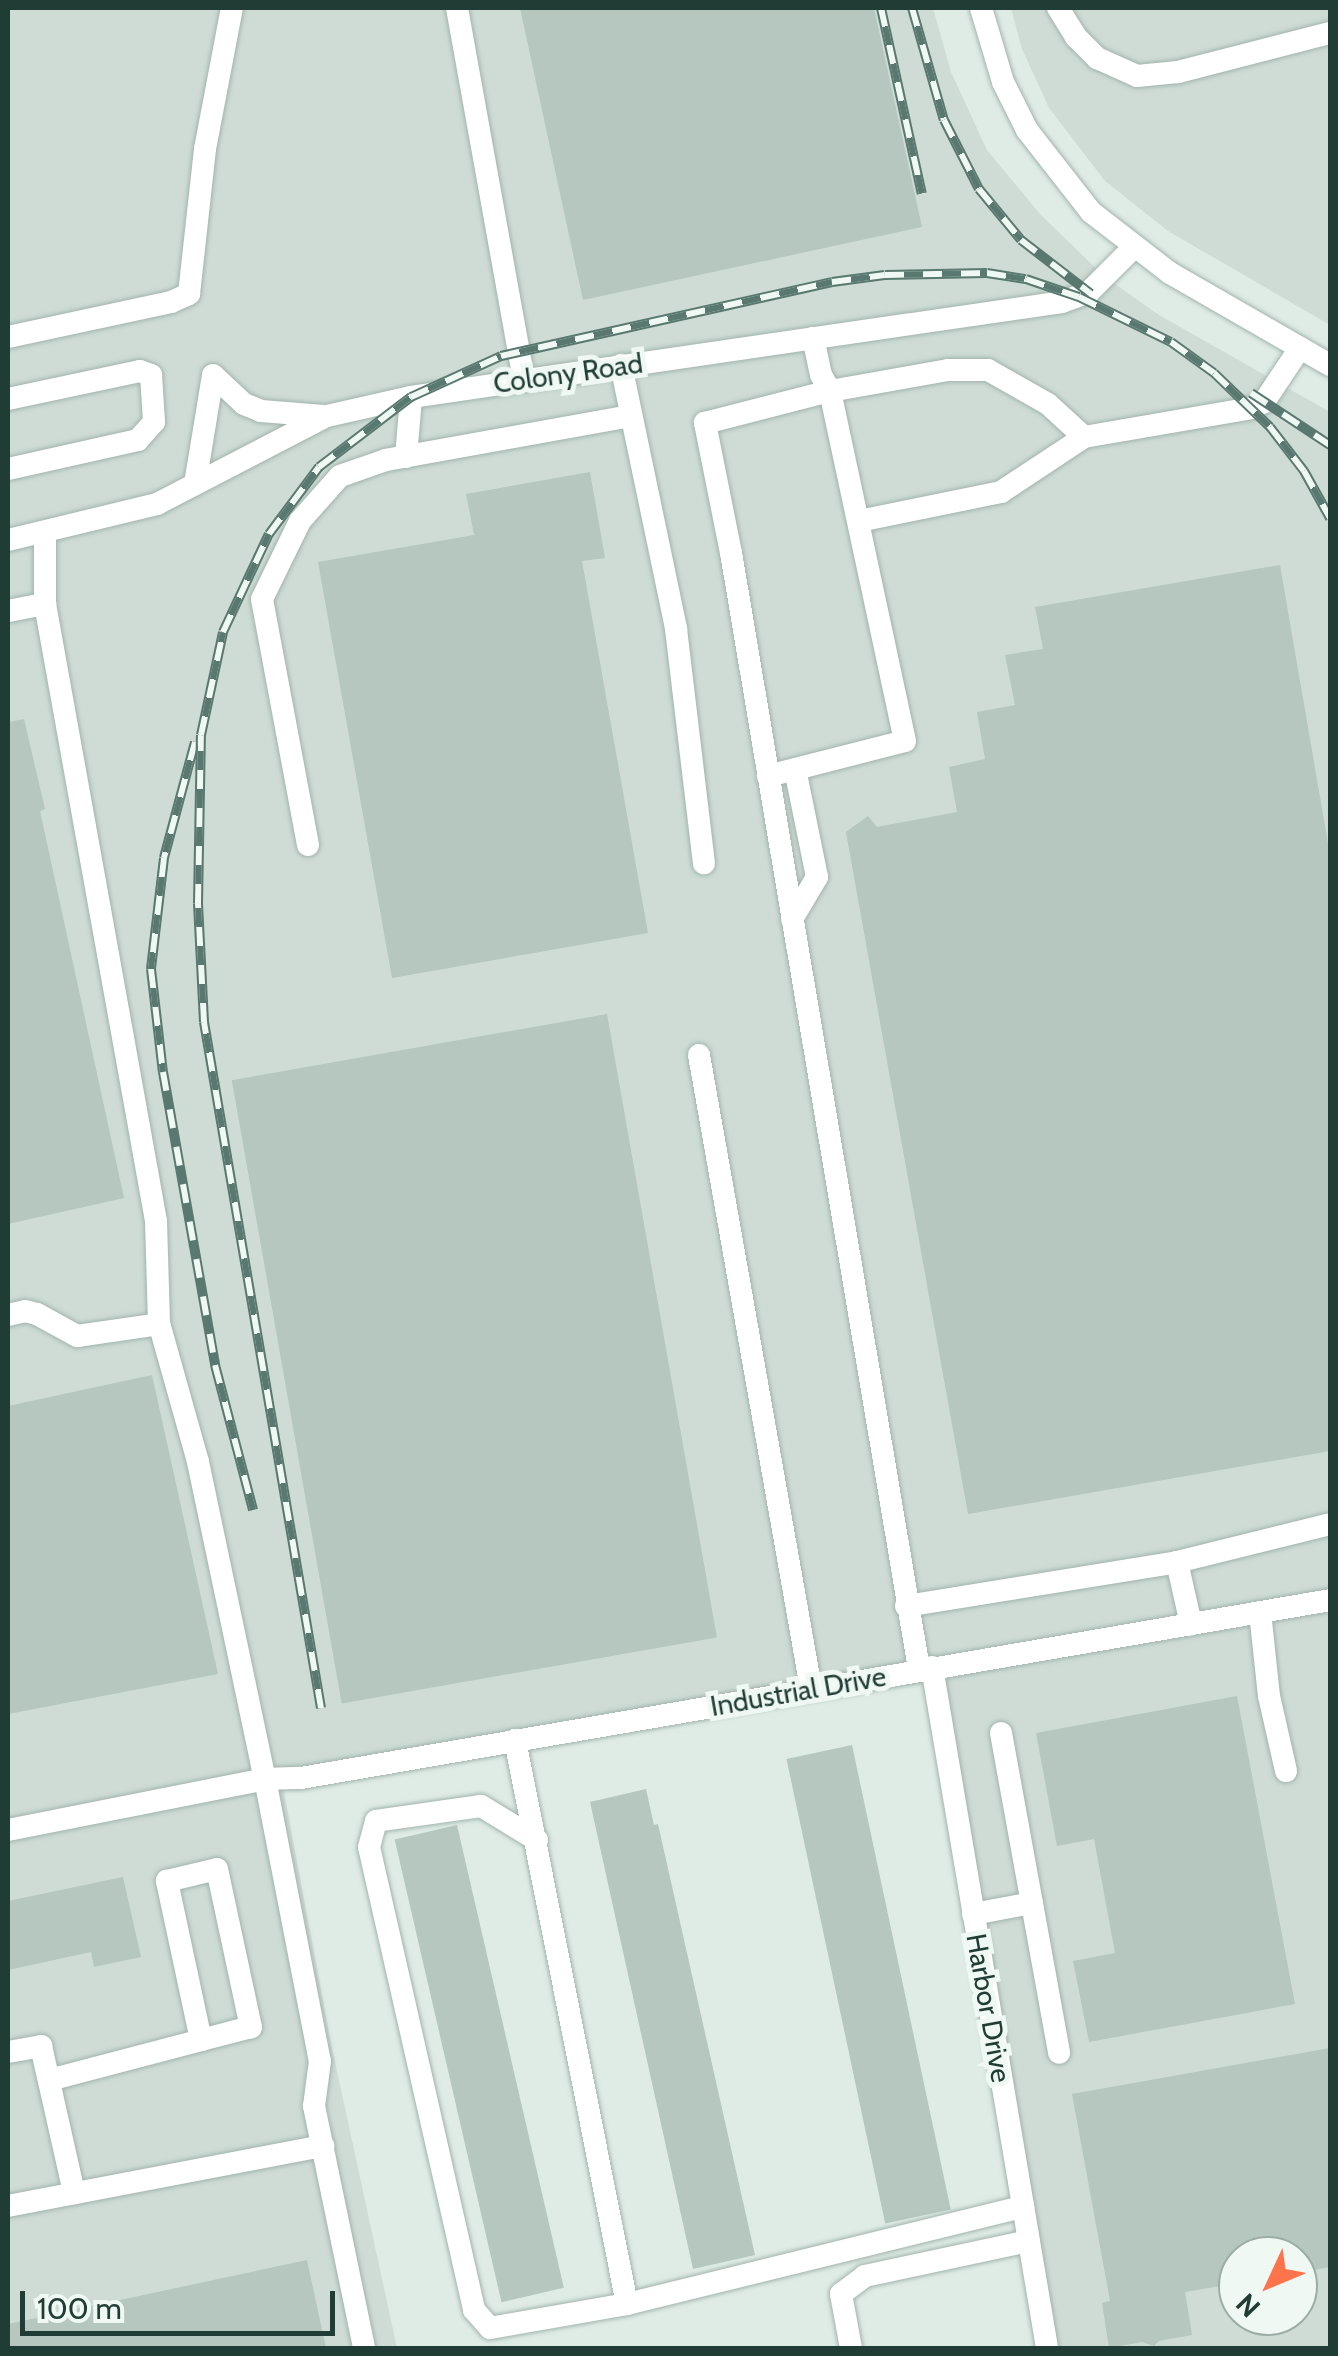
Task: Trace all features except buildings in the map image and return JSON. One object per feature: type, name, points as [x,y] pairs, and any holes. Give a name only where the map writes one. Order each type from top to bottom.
[{"type":"street","points":[[8,337],[170,302],[189,294],[205,150],[232,8]]},
{"type":"street","points":[[457,8],[524,380]]},
{"type":"street","points":[[981,8],[1003,82],[1027,130],[1074,193],[1134,248],[1330,365]]},
{"type":"street","points":[[1058,8],[1076,37],[1097,58],[1137,76],[1178,72],[1330,33]]},
{"type":"street","name":"Colony Road","points":[[8,540],[143,508],[327,416],[410,397],[1080,297],[1134,248]]},
{"type":"street","points":[[768,776],[906,741],[830,391],[821,375],[813,338]]},
{"type":"street","points":[[859,521],[1001,492],[1084,438],[1252,408],[1264,402],[1300,348]]},
{"type":"street","points":[[621,365],[676,629],[704,864]]},
{"type":"street","points":[[830,391],[948,370],[988,370],[1048,404],[1084,438]]},
{"type":"street","points":[[8,398],[140,371],[151,375],[154,422],[138,440],[8,469]]},
{"type":"street","points":[[195,484],[213,375],[244,404],[261,411],[327,416]]},
{"type":"street","name":"Harbor Drive","points":[[830,391],[705,423],[906,1606],[925,1668],[973,1914],[1048,2348]]},
{"type":"street","points":[[406,457],[410,397]]},
{"type":"street","points":[[308,845],[262,599],[300,522],[340,476],[406,457],[630,416]]},
{"type":"street","points":[[46,532],[45,604],[156,1221],[160,1324],[198,1462],[265,1779],[320,2061],[314,2106],[364,2348]]},
{"type":"street","points":[[8,612],[45,604]]},
{"type":"street","points":[[792,919],[817,876],[795,769]]},
{"type":"street","points":[[699,1055],[811,1688]]},
{"type":"street","points":[[8,1315],[25,1311],[37,1314],[78,1336],[160,1324]]},
{"type":"street","points":[[906,1606],[1177,1562],[1330,1524]]},
{"type":"street","points":[[1177,1562],[1192,1624]]},
{"type":"street","name":"Industrial Drive","points":[[8,1830],[265,1779],[301,1778],[1330,1600]]},
{"type":"street","points":[[1260,1612],[1269,1696],[1286,1771]]},
{"type":"street","points":[[1001,1733],[1059,2054]]},
{"type":"street","points":[[515,1740],[627,2304]]},
{"type":"street","points":[[537,1840],[481,1806],[376,1821],[369,1848],[474,2310],[490,2328],[627,2304],[1023,2208]]},
{"type":"street","points":[[48,2080],[251,2027],[217,1869],[167,1881],[201,2040]]},
{"type":"street","points":[[973,1914],[1032,1904]]},
{"type":"street","points":[[8,2052],[41,2046],[74,2194]]},
{"type":"street","points":[[8,2206],[323,2146]]},
{"type":"street","points":[[850,2348],[841,2294],[865,2276],[1028,2241]]},
{"type":"shaded area","points":[[8,8],[933,8],[951,72],[987,150],[1040,214],[1105,277],[1159,315],[1330,412],[1330,2348],[1046,2348],[923,1670],[282,1781],[332,2048],[397,2348],[8,2348]]},
{"type":"shaded area","points":[[1011,8],[1330,8],[1330,325],[1168,231],[1105,181],[1049,108],[1022,49]]},
{"type":"railway","points":[[881,8],[922,194]]},
{"type":"railway","points":[[912,8],[944,120],[979,189],[1021,240],[1091,294]]},
{"type":"railway","points":[[321,1708],[204,1022],[198,903],[201,735],[223,632],[269,534],[319,467],[411,397],[501,356],[832,282],[885,275],[987,273],[1026,279],[1079,297],[1171,342],[1214,373],[1270,427],[1304,471],[1330,518]]},
{"type":"railway","points":[[1251,393],[1330,445]]},
{"type":"railway","points":[[195,742],[164,858],[151,969],[163,1072],[215,1365],[253,1510]]}]
